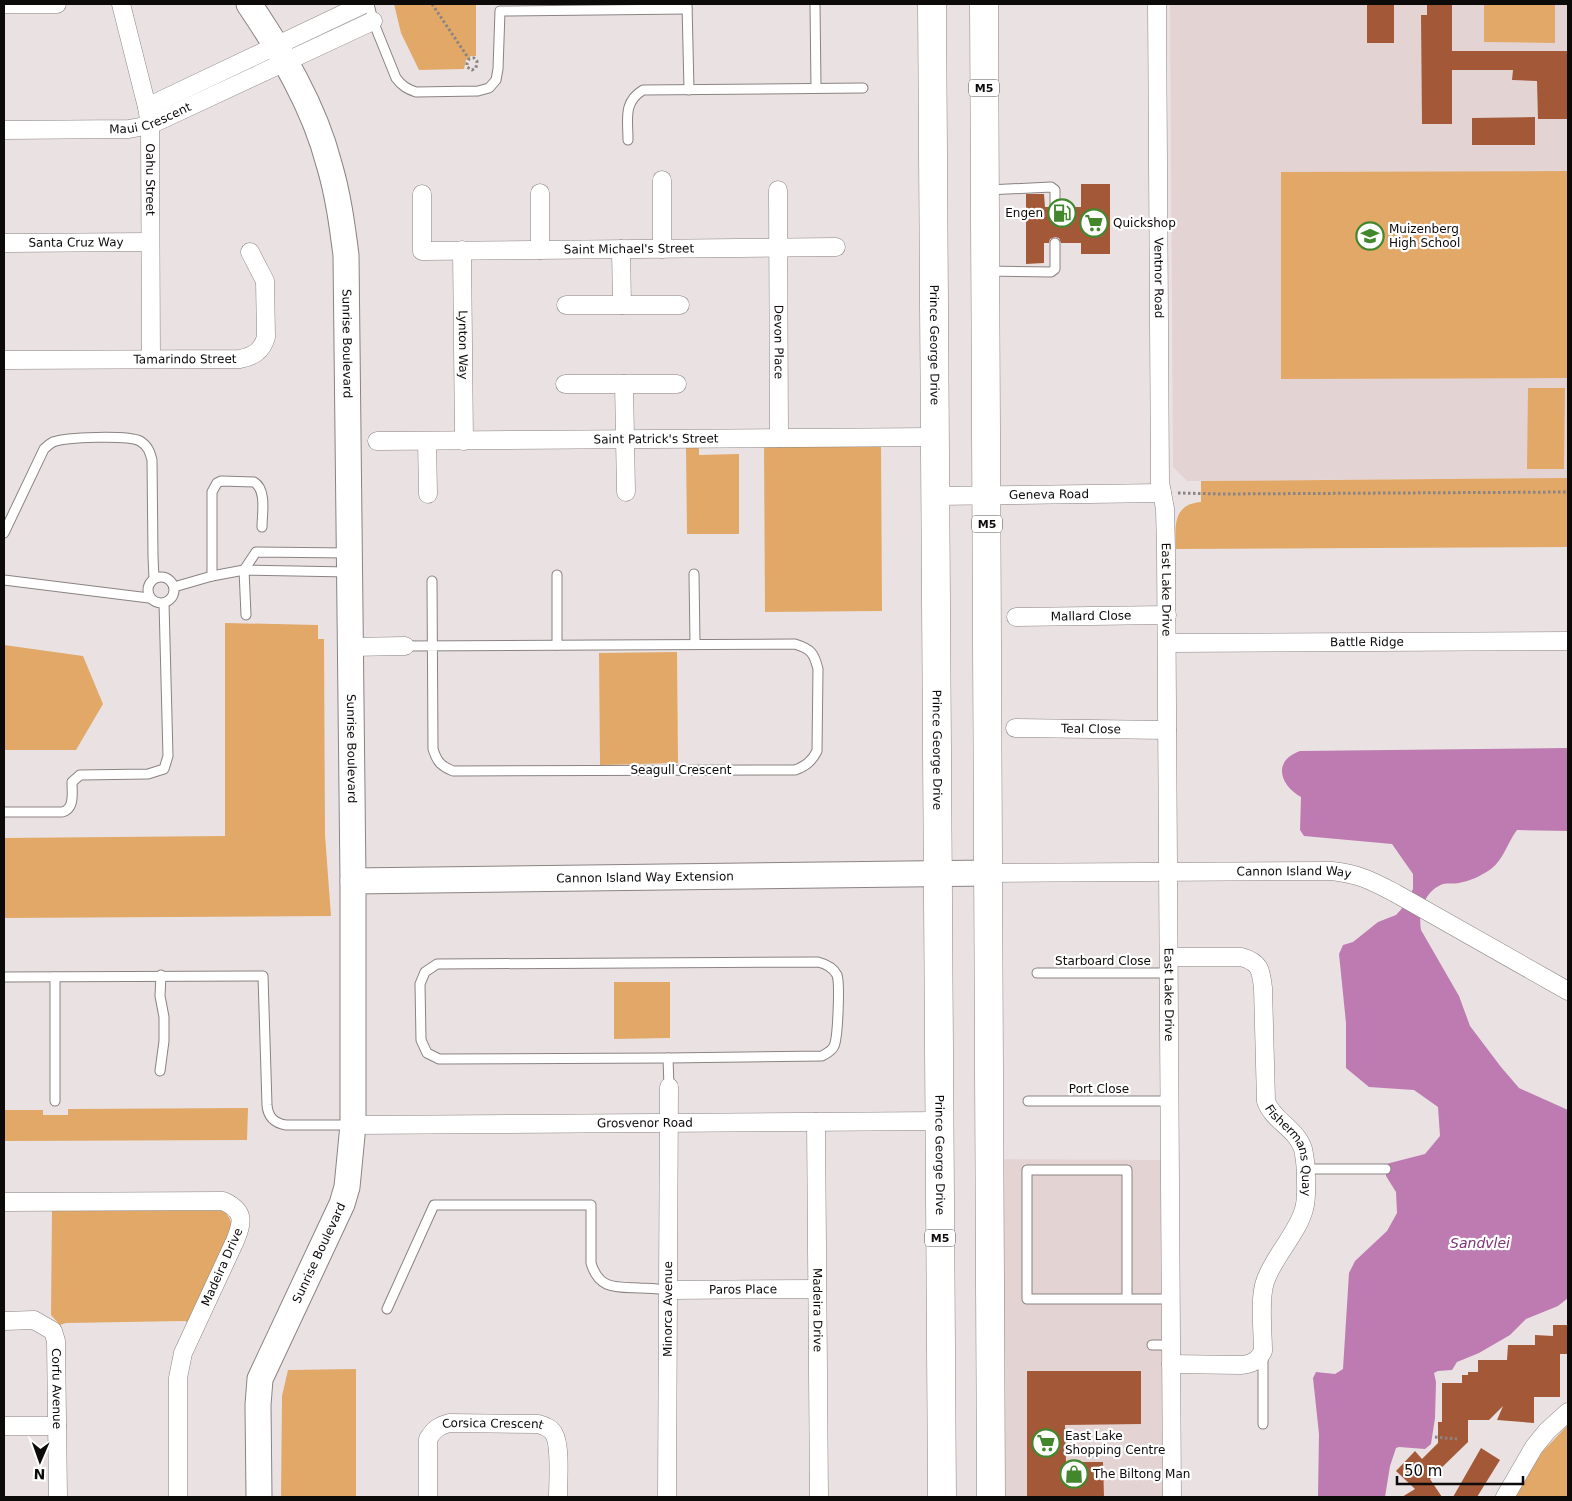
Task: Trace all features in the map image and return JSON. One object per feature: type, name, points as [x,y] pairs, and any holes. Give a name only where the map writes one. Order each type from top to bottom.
[{"type":"main road","name":"Prince George Drive","points":[[932,4],[942,1497]]},
{"type":"main road","name":"M5","points":[[984,4],[991,1497]]},
{"type":"street","points":[[4,4],[57,4]]},
{"type":"street","name":"Oahu Street","points":[[121,4],[148,107],[150,125],[151,359]]},
{"type":"street","name":"Sunrise Boulevard","points":[[249,4],[281,54],[313,116],[329,163],[339,202],[346,255],[353,881],[353,1125],[347,1187],[342,1204],[260,1379],[258,1405],[259,1497]]},
{"type":"street","points":[[281,54],[364,4]]},
{"type":"street","name":"Ventnor Road","points":[[1157,4],[1160,453],[1162,493]]},
{"type":"street","points":[[281,54],[373,21]]},
{"type":"street","name":"Maui Crescent","points":[[148,107],[281,54]]},
{"type":"street","name":"Maui Crescent","points":[[4,130],[129,129],[150,125],[281,54]]},
{"type":"street","points":[[662,180],[662,249]]},
{"type":"street","name":"Devon Place","points":[[778,190],[779,438]]},
{"type":"street","points":[[540,193],[540,250]]},
{"type":"street","name":"Saint Michael's Street","points":[[422,194],[422,251],[836,247]]},
{"type":"street","name":"Santa Cruz Way","points":[[4,243],[150,242]]},
{"type":"street","points":[[621,249],[622,305]]},
{"type":"street","name":"Lynton Way","points":[[462,250],[464,441]]},
{"type":"street","name":"Tamarindo Street","points":[[4,360],[240,359],[251,357],[259,351],[266,337],[265,281],[250,252]]},
{"type":"street","points":[[566,306],[680,305]]},
{"type":"street","points":[[564,384],[677,384]]},
{"type":"street","points":[[624,384],[626,492]]},
{"type":"street","name":"Saint Patrick's Street","points":[[378,441],[934,437]]},
{"type":"street","points":[[427,441],[428,494]]},
{"type":"street","name":"Geneva Road","points":[[935,496],[1162,493]]},
{"type":"street","name":"East Lake Drive","points":[[1162,493],[1165,509],[1167,643],[1172,1497]]},
{"type":"street","name":"Mallard Close","points":[[1016,617],[1166,615]]},
{"type":"street","name":"Battle Ridge","points":[[1167,643],[1568,641]]},
{"type":"street","name":"Seagull Crescent","points":[[350,646],[405,646]]},
{"type":"street","name":"Teal Close","points":[[1015,728],[1167,730]]},
{"type":"street","name":"Cannon Island Way","points":[[989,874],[1332,871],[1349,873],[1366,878],[1395,893],[1568,991]]},
{"type":"street","name":"Cannon Island Way Extension","points":[[353,881],[989,874]]},
{"type":"street","name":"Fishermans Quay","points":[[1169,965],[1241,957],[1256,964],[1260,970],[1263,988],[1266,1101],[1272,1112],[1303,1147],[1306,1169],[1304,1210],[1264,1283],[1263,1351]]},
{"type":"street","name":"Minorca Avenue","points":[[667,1497],[669,1087]]},
{"type":"street","name":"Grosvenor Road","points":[[353,1125],[939,1121]]},
{"type":"street","name":"Madeira Drive","points":[[816,1122],[818,1497]]},
{"type":"street","name":"Madeira Drive","points":[[4,1202],[223,1201],[237,1208],[242,1225],[183,1353],[180,1366],[178,1378],[178,1497]]},
{"type":"street","name":"Paros Place","points":[[668,1290],[817,1289]]},
{"type":"street","name":"Corfu Avenue","points":[[4,1320],[34,1320],[53,1331],[56,1341],[58,1497]]},
{"type":"street","points":[[1172,1364],[1250,1364],[1263,1351]]},
{"type":"street","points":[[1505,1497],[1534,1447],[1547,1431],[1568,1412]]},
{"type":"street","name":"Corsica Crescent","points":[[428,1497],[428,1439],[433,1431],[440,1426],[459,1424],[538,1424],[547,1427],[554,1433],[557,1442],[558,1497]]},
{"type":"street","points":[[4,1426],[57,1426]]},
{"type":"lane","points":[[369,4],[373,21],[396,78],[408,90],[416,92],[478,91],[489,88],[496,80],[498,69],[500,11],[575,7],[687,6],[689,90]]},
{"type":"lane","points":[[815,4],[816,88]]},
{"type":"lane","points":[[628,140],[628,111],[630,102],[635,95],[643,90],[863,88]]},
{"type":"lane","points":[[985,190],[1051,186],[1055,190],[1055,207]]},
{"type":"lane","points":[[985,271],[1051,272],[1055,269],[1055,243]]},
{"type":"lane","points":[[4,533],[44,449],[49,444],[63,439],[130,438],[141,442],[150,449],[152,460],[152,556],[154,579],[149,585],[149,598]]},
{"type":"lane","points":[[212,576],[212,492],[217,483],[221,481],[254,482],[259,485],[262,494],[262,527]]},
{"type":"lane","points":[[246,616],[244,570],[256,552],[349,562]]},
{"type":"lane","points":[[174,587],[212,576],[244,570],[349,562]]},
{"type":"lane","points":[[694,574],[695,644]]},
{"type":"lane","points":[[557,575],[557,645]]},
{"type":"lane","points":[[4,580],[149,598],[156,603],[164,603],[171,599],[174,591],[172,583],[166,578],[154,579]]},
{"type":"lane","name":"Seagull Crescent","points":[[405,646],[432,646],[695,644],[796,644],[808,648],[815,658],[818,669],[817,751],[804,767],[795,770],[453,771],[443,767],[436,760],[433,750],[432,646],[432,582]]},
{"type":"lane","points":[[4,812],[68,811],[71,808],[72,802],[72,782],[80,775],[148,774],[164,769],[168,756],[164,603]]},
{"type":"lane","points":[[808,962],[824,964],[834,971],[837,976],[836,1039],[835,1044],[828,1053],[816,1057],[668,1058],[439,1059],[433,1057],[424,1049],[421,1040],[420,984],[430,967],[437,964],[808,962]]},
{"type":"lane","name":"Starboard Close","points":[[1038,973],[1169,965]]},
{"type":"lane","points":[[160,1071],[164,1041],[164,1017],[160,996],[161,975]]},
{"type":"lane","points":[[4,977],[263,976],[267,1105],[270,1116],[276,1122],[286,1125],[353,1125]]},
{"type":"lane","points":[[55,977],[55,1100]]},
{"type":"lane","points":[[668,1058],[669,1087]]},
{"type":"lane","name":"Port Close","points":[[1028,1101],[1170,1101]]},
{"type":"lane","points":[[1306,1169],[1386,1169]]},
{"type":"lane","points":[[1127,1299],[1127,1170],[1027,1170],[1027,1299],[1127,1299],[1171,1299]]},
{"type":"lane","points":[[387,1309],[434,1205],[591,1205],[591,1263],[600,1279],[614,1287],[668,1290]]},
{"type":"lane","points":[[1152,1345],[1172,1345]]},
{"type":"lane","points":[[1263,1351],[1263,1424]]},
{"type":"path","points":[[432,4],[469,59]]},
{"type":"path","points":[[1162,493],[1568,492]]},
{"type":"path","points":[[1435,1437],[1457,1438]]},
{"type":"shaded area","points":[[394,4],[476,4],[476,56],[471,56],[466,60],[464,69],[419,70],[401,33]]},
{"type":"shaded area","name":"Muizenberg High School","points":[[1170,4],[1568,4],[1568,478],[1187,481],[1173,467]]},
{"type":"shaded area","points":[[1484,4],[1555,4],[1555,43],[1484,42]]},
{"type":"shaded area","points":[[1568,171],[1568,378],[1281,379],[1281,172]]},
{"type":"shaded area","points":[[1528,388],[1565,388],[1564,469],[1527,469]]},
{"type":"shaded area","points":[[881,445],[882,611],[765,612],[764,446]]},
{"type":"shaded area","points":[[686,447],[699,447],[699,455],[739,454],[739,534],[687,534]]},
{"type":"shaded area","points":[[1568,478],[1568,547],[1176,549],[1175,533],[1177,518],[1185,507],[1201,502],[1201,481]]},
{"type":"shaded area","points":[[225,623],[318,625],[318,639],[324,639],[325,835],[331,916],[4,918],[4,838],[225,836]]},
{"type":"shaded area","points":[[4,645],[83,656],[103,704],[76,750],[4,750]]},
{"type":"shaded area","points":[[677,652],[678,763],[600,765],[599,653]]},
{"type":"shaded area","points":[[614,982],[670,982],[670,1038],[614,1039]]},
{"type":"shaded area","points":[[248,1108],[247,1140],[4,1141],[4,1110],[43,1110],[43,1115],[68,1115],[68,1109]]},
{"type":"shaded area","points":[[991,1159],[1170,1160],[1172,1497],[991,1497]]},
{"type":"shaded area","points":[[215,1207],[228,1216],[232,1230],[190,1324],[185,1321],[66,1323],[60,1325],[51,1315],[52,1208]]},
{"type":"shaded area","points":[[356,1369],[356,1497],[281,1497],[282,1396],[288,1370]]},
{"type":"shaded area","points":[[1568,1425],[1568,1497],[1513,1497],[1543,1451]]},
{"type":"water","name":"Sandvlei","points":[[1568,748],[1568,831],[1517,830],[1499,861],[1491,869],[1467,881],[1443,884],[1436,887],[1424,903],[1420,923],[1421,930],[1459,996],[1470,1026],[1501,1067],[1519,1088],[1568,1110],[1568,1298],[1558,1306],[1526,1319],[1510,1335],[1479,1353],[1457,1362],[1452,1370],[1434,1373],[1436,1382],[1435,1418],[1431,1444],[1425,1449],[1396,1448],[1390,1466],[1385,1497],[1318,1497],[1319,1434],[1313,1378],[1316,1372],[1335,1374],[1343,1369],[1349,1273],[1355,1261],[1387,1231],[1397,1213],[1396,1192],[1386,1176],[1386,1164],[1425,1154],[1440,1136],[1438,1107],[1414,1090],[1369,1087],[1346,1068],[1346,1023],[1339,954],[1343,945],[1353,942],[1378,922],[1396,915],[1405,905],[1413,889],[1413,874],[1392,844],[1304,836],[1300,830],[1301,797],[1284,780],[1282,767],[1291,755],[1300,751]]},
{"type":"building","points":[[1367,4],[1394,4],[1394,43],[1367,43]]},
{"type":"building","points":[[1427,4],[1452,4],[1452,51],[1568,51],[1568,119],[1538,119],[1537,81],[1512,80],[1513,70],[1452,70],[1452,124],[1422,124],[1421,15],[1427,15]]},
{"type":"building","points":[[1535,117],[1535,145],[1472,145],[1472,118]]},
{"type":"building","points":[[1081,184],[1110,184],[1110,254],[1081,254],[1081,243],[1061,243],[1059,238],[1055,237],[1050,239],[1049,243],[1044,243],[1044,263],[1026,264],[1026,194],[1044,194],[1045,207],[1049,207],[1051,212],[1055,213],[1060,211],[1061,207],[1081,207]]},
{"type":"building","points":[[1553,1325],[1568,1325],[1568,1354],[1560,1354],[1560,1397],[1534,1397],[1534,1423],[1497,1420],[1503,1406],[1489,1420],[1468,1420],[1468,1442],[1430,1479],[1442,1497],[1402,1497],[1415,1489],[1396,1471],[1415,1451],[1422,1459],[1438,1443],[1438,1422],[1442,1422],[1442,1383],[1462,1383],[1462,1375],[1468,1375],[1468,1372],[1478,1372],[1478,1360],[1507,1360],[1508,1345],[1535,1345],[1535,1335],[1553,1336]]},
{"type":"building","name":"East Lake Shopping Centre","points":[[1027,1371],[1141,1371],[1141,1424],[1065,1425],[1066,1462],[1103,1462],[1104,1497],[1027,1497]]},
{"type":"building","points":[[1481,1448],[1500,1460],[1477,1497],[1453,1497]]},
{"type":"place","name":"Engen","points":[[1062,213]]},
{"type":"place","name":"Quickshop","points":[[1094,223]]},
{"type":"place","name":"Muizenberg High School","points":[[1370,236]]},
{"type":"place","name":"East Lake Shopping Centre","points":[[1046,1443]]},
{"type":"place","name":"The Biltong Man","points":[[1074,1474]]}]
